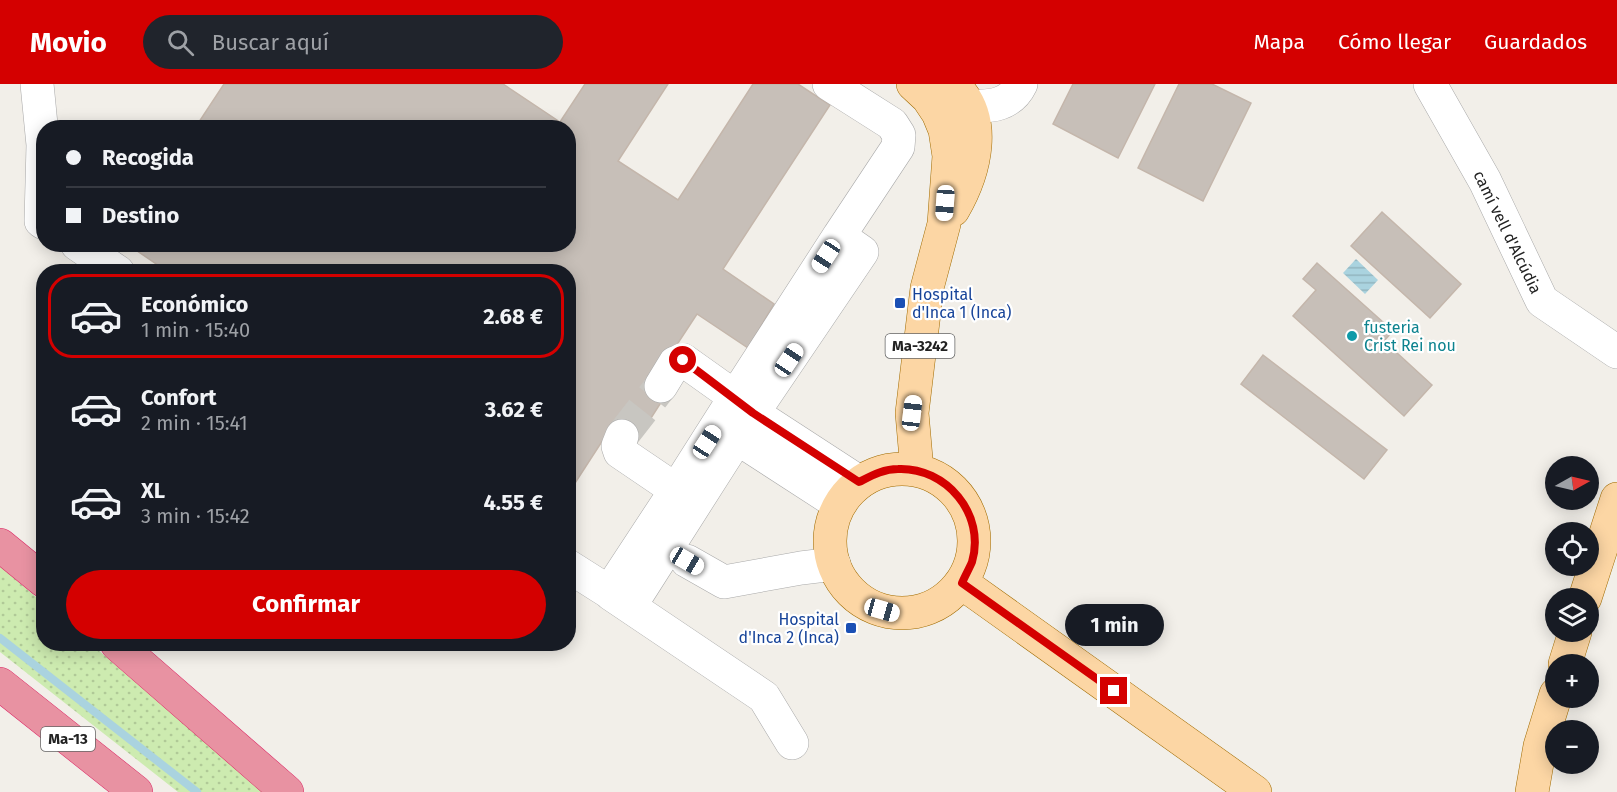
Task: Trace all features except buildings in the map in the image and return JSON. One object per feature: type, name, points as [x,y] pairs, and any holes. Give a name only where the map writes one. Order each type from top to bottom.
[{"type":"highway","points":[[0,545],[36,575]]},
{"type":"highway","points":[[125,651],[287,792]]},
{"type":"highway","name":"Ma-13","points":[[0,684],[136,792]]},
{"type":"main road","name":"Ma-3242","points":[[913,84],[928,98],[945,130],[949,156],[944,224],[927,288],[912,413],[917,470]]},
{"type":"main road","name":"Ma-3242","points":[[944,224],[964,190],[972,168],[975,137],[961,95]]},
{"type":"main road","points":[[896,468],[917,470],[939,478],[951,489],[969,514],[974,538],[972,561],[962,583],[932,608],[913,614],[893,614],[870,607],[851,593],[837,573],[834,564],[830,550],[830,526],[849,493],[877,473],[896,468]]},
{"type":"main road","points":[[1588,588],[1617,499]]},
{"type":"main road","points":[[962,583],[1255,792]]},
{"type":"main road","points":[[1531,775],[1552,708]]},
{"type":"street","points":[[37,84],[41,120]]},
{"type":"street","points":[[619,599],[676,490],[736,418],[862,252],[839,236],[898,147],[899,135],[892,124],[829,84]]},
{"type":"street","points":[[961,95],[987,107],[1004,103],[1017,93],[1021,84]]},
{"type":"street","name":"camí vell d'Alcúdia","points":[[1430,84],[1485,181],[1542,302],[1617,352]]},
{"type":"street","points":[[89,252],[106,264]]},
{"type":"street","points":[[661,386],[675,363],[683,360],[736,418],[849,493]]},
{"type":"street","points":[[619,599],[736,418]]},
{"type":"street","points":[[622,436],[618,446],[620,452],[676,490]]},
{"type":"street","points":[[687,561],[724,582],[834,564]]},
{"type":"street","points":[[576,571],[764,697],[792,743]]},
{"type":"green space","points":[[0,566],[36,597],[36,651],[99,651],[263,792],[178,792],[0,652]]},
{"type":"water","points":[[1356,259],[1378,280],[1365,294],[1343,273]]},
{"type":"waterway","points":[[0,638],[197,792]]},
{"type":"tunnel","points":[[622,436],[661,386]]},
{"type":"place","name":"Hospital d'Inca 1 (Inca)","points":[[900,303]]},
{"type":"place","name":"fusteria Crist Rei nou","points":[[1352,336]]},
{"type":"place","name":"Hospital d'Inca 2 (Inca)","points":[[851,628]]},
{"type":"route","points":[[683,360],[735,397],[753,413],[859,482],[877,473],[896,468],[917,470],[939,478],[957,494],[969,514],[974,538],[972,561],[962,583],[1114,691]]}]
